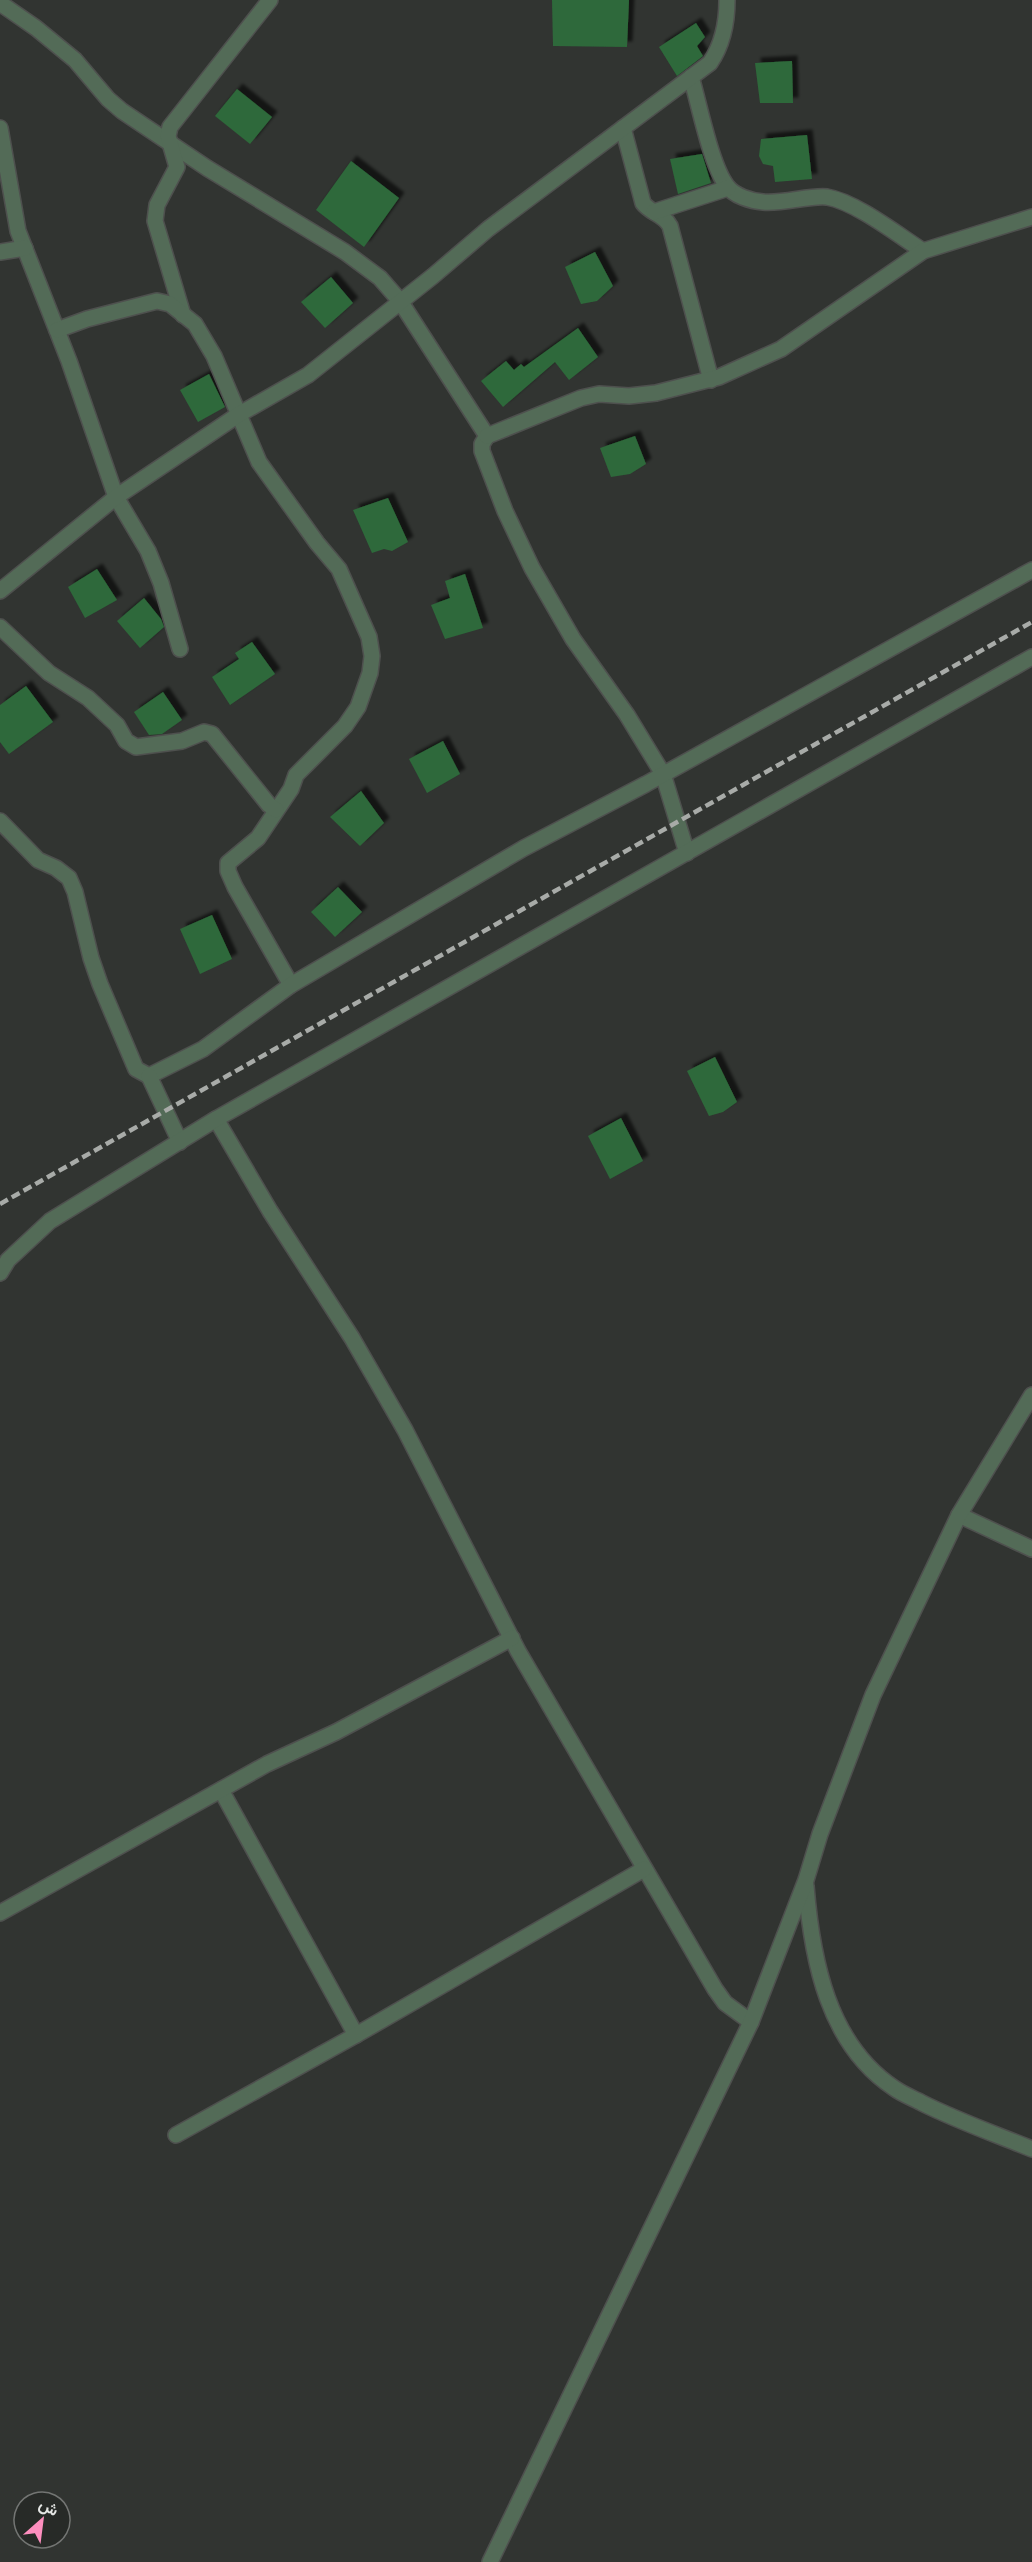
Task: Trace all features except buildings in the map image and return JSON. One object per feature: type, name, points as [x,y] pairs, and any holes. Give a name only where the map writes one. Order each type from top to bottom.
[{"type":"street","points":[[183,315],[155,221],[157,205],[177,167],[170,142],[170,127],[270,0]]},
{"type":"street","points":[[0,591],[116,497],[238,415],[308,375],[488,229],[710,63],[720,48],[727,14],[727,0]]},
{"type":"street","points":[[8,4],[75,60],[108,99],[122,111],[207,168],[345,252],[380,278],[400,301],[487,436]]},
{"type":"street","points":[[691,76],[719,173],[728,188],[742,197],[763,202],[825,197],[845,202],[923,251]]},
{"type":"street","points":[[0,128],[18,231],[57,330],[116,497],[153,562],[180,649]]},
{"type":"street","points":[[623,129],[643,203],[647,209],[666,219],[670,226],[711,380]]},
{"type":"street","points":[[654,212],[728,188]]},
{"type":"street","points":[[687,853],[663,774],[627,715],[573,639],[532,568],[505,511],[482,451],[482,444],[487,436],[581,398],[599,394],[629,396],[656,393],[711,380],[781,349],[861,291],[923,251],[1032,217]]},
{"type":"street","points":[[0,252],[25,248]]},
{"type":"street","points":[[57,330],[157,301],[170,304],[195,324],[214,356],[259,462],[317,543],[339,569],[369,638],[372,656],[370,673],[358,707],[345,726],[296,775],[258,838],[233,856],[228,863],[228,871],[240,896],[291,985]]},
{"type":"street","points":[[149,1076],[203,1049],[291,985],[524,848],[663,774],[1032,570]]},
{"type":"street","points":[[0,627],[49,673],[88,698],[117,725],[131,746],[182,741],[204,732],[212,734],[276,810]]},
{"type":"street","points":[[0,1273],[8,1260],[50,1221],[216,1119],[1032,657]]},
{"type":"street","points":[[0,821],[38,860],[56,868],[69,878],[75,892],[91,958],[100,984],[136,1069],[149,1076],[180,1142]]},
{"type":"street","points":[[216,1119],[270,1211],[352,1338],[405,1430],[512,1638],[715,1989],[725,2003],[751,2022]]},
{"type":"street","points":[[490,2562],[751,2022],[806,1880],[820,1834],[873,1695],[959,1515],[1032,1395]]},
{"type":"street","points":[[959,1515],[1032,1549]]},
{"type":"street","points":[[0,1913],[267,1764],[336,1732],[512,1638]]},
{"type":"street","points":[[220,1790],[356,2035]]},
{"type":"street","points":[[176,2135],[356,2035],[644,1869]]},
{"type":"street","points":[[806,1880],[810,1933],[822,1980],[833,2015],[861,2061],[894,2089],[948,2116],[1032,2149]]},
{"type":"railway","points":[[0,1204],[1032,622]]}]
